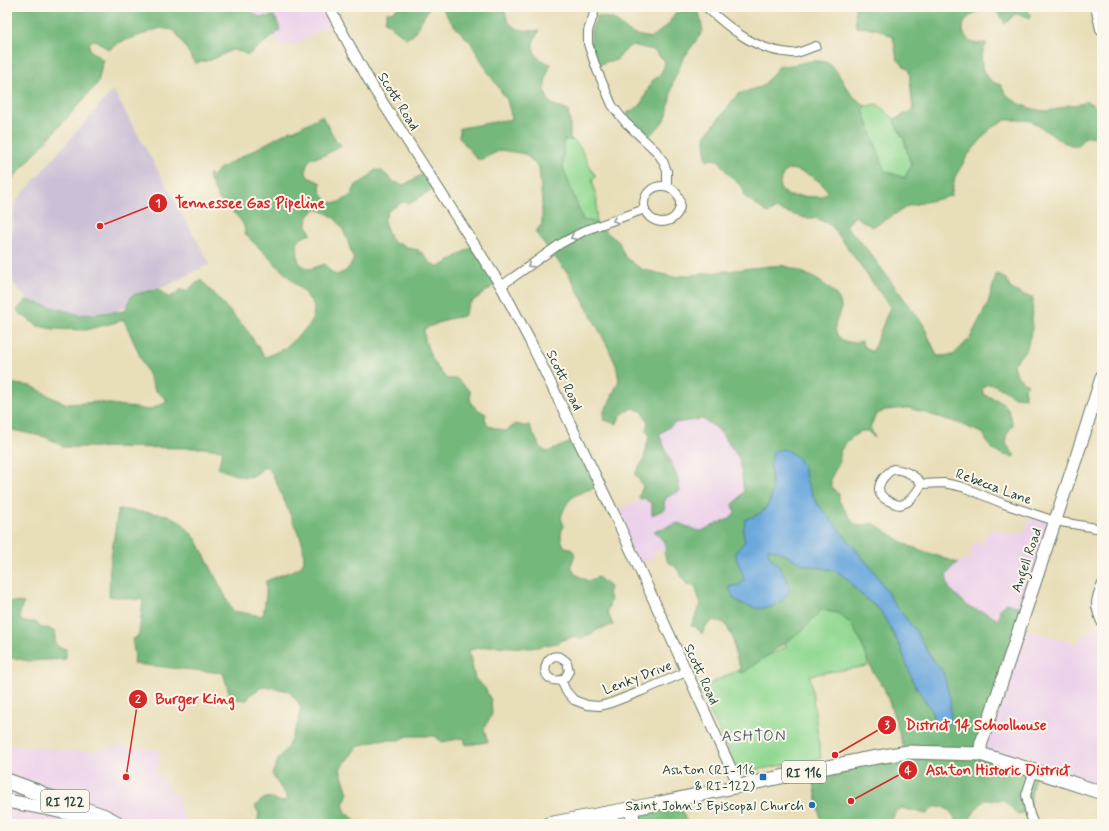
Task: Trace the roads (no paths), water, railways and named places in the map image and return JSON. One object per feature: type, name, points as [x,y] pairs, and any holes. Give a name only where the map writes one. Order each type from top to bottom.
[{"type":"highway","points":[[7,781],[40,793]]},
{"type":"main road","points":[[1097,7],[1102,29]]},
{"type":"main road","name":"Angell Road","points":[[980,754],[981,744],[999,686],[1086,431],[1102,376]]},
{"type":"main road","name":"RI 116","points":[[631,809],[860,760],[908,752],[980,754]]},
{"type":"main road","points":[[980,754],[1034,770],[1102,793]]},
{"type":"main road","name":"RI 122","points":[[7,787],[40,793],[105,816],[118,824]]},
{"type":"main road","name":"RI 122","points":[[7,801],[118,824]]},
{"type":"main road","points":[[548,824],[585,816],[631,809],[634,824]]},
{"type":"main road","points":[[585,816],[602,818],[615,824]]},
{"type":"street","name":"Scott Road","points":[[329,7],[374,89],[501,286],[530,341],[592,469],[739,786]]},
{"type":"street","points":[[596,7],[588,31],[588,44],[597,70],[612,106],[625,122],[656,151],[663,161],[667,171],[667,186]]},
{"type":"street","points":[[706,7],[732,29],[750,40],[766,47],[795,53],[816,46]]},
{"type":"street","points":[[659,186],[667,186],[674,190],[679,197],[680,205],[678,213],[672,219],[664,222],[656,221],[649,217],[644,210],[646,194],[659,186]]},
{"type":"street","points":[[501,286],[560,244],[586,230],[644,210]]},
{"type":"street","points":[[893,469],[903,470],[911,474],[922,484],[911,499],[904,504],[896,505],[889,502],[882,498],[879,492],[880,482],[885,475],[893,469]]},
{"type":"street","name":"Rebecca Lane","points":[[922,484],[944,483],[963,487],[1004,504],[1055,521],[1102,529]]},
{"type":"street","points":[[1102,584],[1095,607],[1102,624]]},
{"type":"street","name":"Lenky Drive","points":[[561,680],[566,691],[574,700],[587,705],[598,706],[608,704],[642,691],[686,672]]},
{"type":"street","points":[[1034,770],[1026,795],[1030,815],[1034,824]]},
{"type":"water","points":[[783,449],[789,451],[798,458],[803,467],[808,485],[816,502],[876,574],[895,605],[916,631],[930,656],[943,672],[950,698],[951,721],[944,728],[936,725],[931,709],[914,684],[901,648],[880,610],[858,592],[847,579],[835,570],[805,565],[780,552],[768,548],[769,555],[787,579],[790,590],[784,598],[772,607],[757,608],[734,599],[729,587],[739,585],[744,580],[735,552],[745,542],[743,531],[746,519],[760,514],[768,504],[772,490],[771,466],[774,451]]},
{"type":"place","name":"Tennessee Gas Pipeline","points":[[100,226]]},
{"type":"place","name":"District 14 Schoolhouse","points":[[835,755]]},
{"type":"place","name":"Burger King","points":[[126,777]]},
{"type":"place","name":"Ashton (RI-116 & RI-122)","points":[[763,777]]},
{"type":"place","name":"Ashton Historic District","points":[[851,801]]},
{"type":"place","name":"Saint John's Episcopal Church","points":[[812,805]]},
{"type":"district","name":"ASHTON","points":[[754,735]]}]
